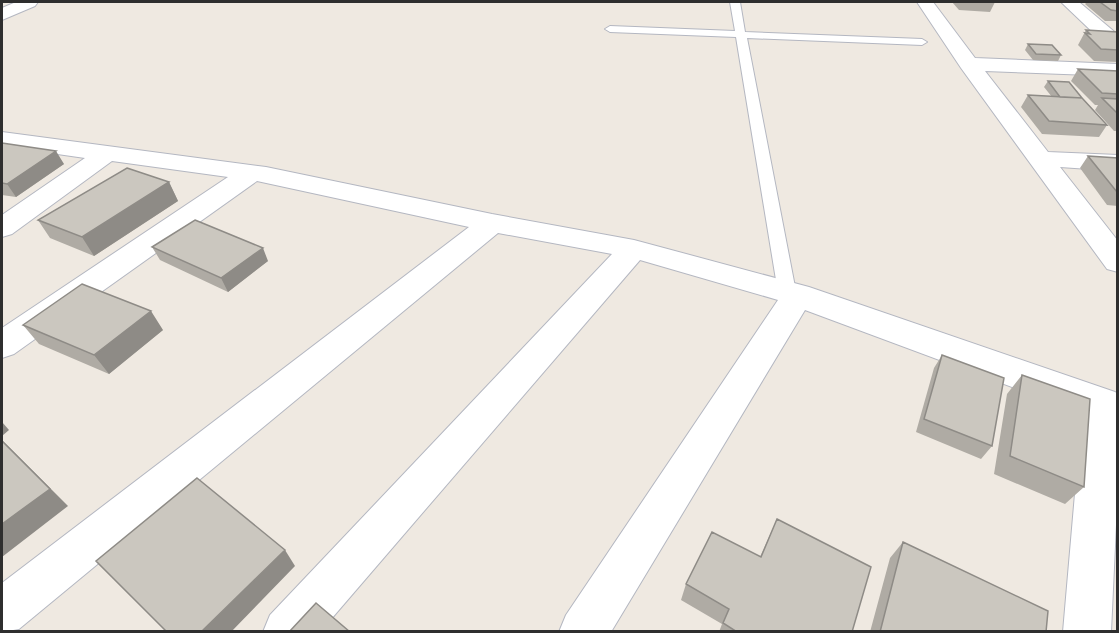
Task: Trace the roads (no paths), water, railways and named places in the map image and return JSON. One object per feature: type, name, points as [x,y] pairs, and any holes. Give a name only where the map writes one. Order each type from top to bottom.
[{"type":"street","points":[[2,15],[29,2]]},
{"type":"street","points":[[925,2],[968,64],[1118,262]]},
{"type":"street","points":[[1069,2],[1110,38]]},
{"type":"street","points":[[968,64],[1118,70]]},
{"type":"street","points":[[2,139],[252,173],[492,223],[634,249],[793,293],[1110,406],[1087,632]]},
{"type":"street","points":[[2,228],[105,154]]},
{"type":"street","points":[[1042,159],[1118,162]]},
{"type":"street","points":[[2,345],[252,173]]},
{"type":"street","points":[[2,612],[492,223]]},
{"type":"street","points":[[287,632],[634,249]]},
{"type":"street","points":[[583,632],[793,293]]},
{"type":"lane","points":[[735,2],[793,293]]},
{"type":"lane","points":[[610,29],[922,42]]}]
